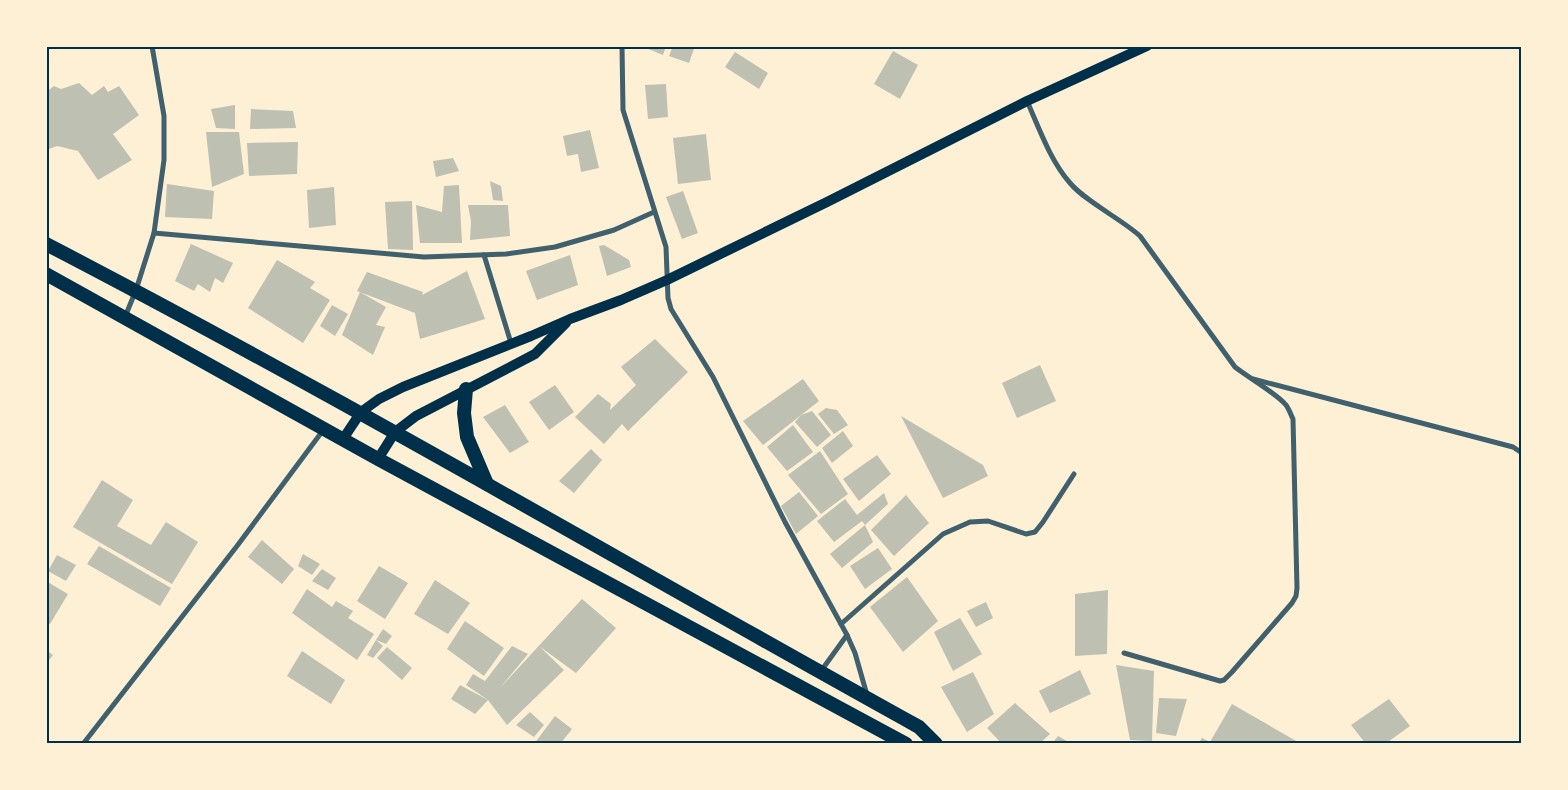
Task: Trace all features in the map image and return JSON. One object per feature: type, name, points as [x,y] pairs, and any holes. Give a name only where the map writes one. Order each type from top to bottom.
[{"type":"highway","points":[[46,244],[136,290],[360,412],[919,727],[936,744]]},
{"type":"highway","points":[[46,274],[378,459],[906,744]]},
{"type":"highway","points":[[466,389],[464,414],[467,437],[487,484]]},
{"type":"main road","points":[[343,439],[360,412],[379,399],[403,387],[667,280],[1027,101],[1144,47]]},
{"type":"main road","points":[[378,459],[395,432],[416,416],[535,354],[570,319]]},
{"type":"street","points":[[125,318],[154,233],[164,160],[164,116],[152,46]]},
{"type":"street","points":[[622,46],[623,110],[666,247],[668,298],[671,309],[713,377],[784,522],[847,635],[855,653],[868,699]]},
{"type":"street","points":[[1027,101],[1056,164],[1070,184],[1140,236],[1235,367],[1280,399],[1287,406],[1293,419],[1296,596],[1292,603],[1232,672],[1220,682],[1124,653]]},
{"type":"street","points":[[154,233],[424,257],[484,255],[555,247],[614,230],[654,212]]},
{"type":"street","points":[[484,255],[511,343]]},
{"type":"street","points":[[1248,377],[1513,447],[1522,453]]},
{"type":"street","points":[[83,744],[324,429]]},
{"type":"street","points":[[841,624],[943,534],[970,522],[988,521],[1026,534],[1035,532],[1044,522],[1074,474]]},
{"type":"street","points":[[821,672],[847,635]]},
{"type":"building","points":[[641,46],[666,46],[663,55]]},
{"type":"building","points":[[673,46],[695,46],[689,63],[669,56]]},
{"type":"building","points":[[893,51],[918,65],[900,99],[874,84]]},
{"type":"building","points":[[735,52],[768,73],[759,89],[725,67]]},
{"type":"building","points":[[79,83],[92,95],[104,86],[108,92],[119,86],[139,115],[113,134],[132,160],[98,180],[78,151],[57,146],[46,150],[46,92],[54,86],[61,89]]},
{"type":"building","points":[[666,84],[668,117],[648,119],[645,85]]},
{"type":"building","points":[[235,105],[235,129],[216,128],[211,109]]},
{"type":"building","points":[[251,109],[293,111],[296,128],[250,129]]},
{"type":"building","points":[[590,130],[599,168],[581,172],[578,154],[567,156],[563,136]]},
{"type":"building","points":[[206,132],[239,132],[244,174],[212,187]]},
{"type":"building","points":[[706,134],[711,180],[678,184],[673,138]]},
{"type":"building","points":[[298,142],[297,174],[249,176],[247,143]]},
{"type":"building","points":[[453,158],[459,171],[436,177],[433,161]]},
{"type":"building","points":[[490,181],[501,186],[503,201],[493,200]]},
{"type":"building","points":[[167,184],[214,191],[212,219],[165,217]]},
{"type":"building","points":[[459,185],[462,243],[420,243],[416,205],[442,212],[444,186]]},
{"type":"building","points":[[334,187],[336,225],[309,228],[307,190]]},
{"type":"building","points":[[683,191],[698,233],[682,239],[666,197]]},
{"type":"building","points":[[412,201],[413,250],[388,249],[385,202]]},
{"type":"building","points":[[468,205],[508,205],[510,236],[470,240],[471,221]]},
{"type":"building","points":[[191,244],[233,263],[223,283],[215,278],[210,292],[198,284],[194,291],[175,281]]},
{"type":"building","points":[[604,245],[629,260],[631,267],[607,276],[599,246]]},
{"type":"building","points":[[570,255],[578,285],[537,300],[526,271]]},
{"type":"building","points":[[277,260],[315,282],[310,288],[330,300],[303,343],[248,308]]},
{"type":"building","points":[[467,271],[485,319],[420,339],[415,313],[357,291],[367,272],[423,292],[422,295]]},
{"type":"building","points":[[360,292],[386,307],[376,325],[385,327],[373,355],[342,335]]},
{"type":"building","points":[[332,305],[348,314],[335,336],[320,326]]},
{"type":"building","points":[[655,339],[688,372],[628,431],[622,424],[604,444],[575,417],[598,394],[611,404],[610,410],[636,385],[621,367]]},
{"type":"building","points":[[1040,365],[1056,401],[1017,418],[1002,383]]},
{"type":"building","points":[[803,379],[819,401],[763,445],[743,421]]},
{"type":"building","points":[[555,385],[574,412],[549,430],[529,402]]},
{"type":"building","points":[[505,405],[529,442],[510,453],[483,417]]},
{"type":"building","points":[[826,408],[837,410],[848,425],[834,434],[818,414]]},
{"type":"building","points":[[812,411],[831,435],[817,447],[795,422],[801,415]]},
{"type":"building","points":[[901,416],[983,465],[988,476],[943,498]]},
{"type":"building","points":[[793,425],[813,452],[787,471],[767,447]]},
{"type":"building","points":[[843,431],[853,446],[832,463],[822,448]]},
{"type":"building","points":[[591,449],[602,460],[574,493],[559,481]]},
{"type":"building","points":[[820,451],[848,494],[821,514],[788,475]]},
{"type":"building","points":[[877,455],[891,474],[859,501],[843,479]]},
{"type":"building","points":[[102,480],[133,500],[117,526],[151,545],[166,522],[198,542],[172,584],[73,527]]},
{"type":"building","points":[[799,492],[818,516],[796,534],[781,506]]},
{"type":"building","points":[[884,493],[888,504],[865,525],[862,521],[834,542],[817,521],[845,499],[857,515]]},
{"type":"building","points":[[906,495],[929,523],[894,556],[871,530]]},
{"type":"building","points":[[865,525],[873,542],[842,568],[830,554]]},
{"type":"building","points":[[262,540],[294,569],[282,584],[248,557]]},
{"type":"building","points":[[99,546],[171,588],[160,606],[87,564]]},
{"type":"building","points":[[878,548],[892,569],[865,589],[850,566]]},
{"type":"building","points":[[303,554],[320,564],[312,575],[298,566]]},
{"type":"building","points":[[57,555],[76,565],[66,581],[48,571]]},
{"type":"building","points":[[379,566],[408,583],[385,619],[357,601]]},
{"type":"building","points":[[322,569],[336,578],[328,590],[312,581]]},
{"type":"building","points":[[907,577],[938,621],[903,652],[870,607]]},
{"type":"building","points":[[435,580],[470,603],[448,634],[414,614]]},
{"type":"building","points":[[46,581],[68,594],[50,624],[46,622]]},
{"type":"building","points":[[307,589],[332,607],[336,601],[353,611],[348,618],[374,634],[357,660],[292,613]]},
{"type":"building","points":[[1108,590],[1107,654],[1075,656],[1075,594]]},
{"type":"building","points":[[582,599],[616,628],[576,673],[539,646],[564,670],[507,725],[488,700],[466,685],[473,674],[485,681],[512,646],[528,654],[499,689]]},
{"type":"building","points":[[986,602],[993,618],[976,627],[967,611]]},
{"type":"building","points":[[960,618],[982,654],[953,671],[934,632]]},
{"type":"building","points":[[465,621],[504,648],[484,676],[447,649]]},
{"type":"building","points":[[383,629],[392,636],[386,644],[376,640]]},
{"type":"building","points":[[376,640],[383,646],[373,658],[367,655]]},
{"type":"building","points":[[387,647],[412,668],[402,680],[377,658]]},
{"type":"building","points":[[46,650],[53,655],[46,664]]},
{"type":"building","points":[[302,651],[345,680],[331,704],[287,676]]},
{"type":"building","points":[[1116,665],[1154,671],[1152,741],[1130,740]]},
{"type":"building","points":[[1080,670],[1091,694],[1050,713],[1039,691]]},
{"type":"building","points":[[973,672],[994,714],[967,732],[941,687]]},
{"type":"building","points":[[460,685],[488,700],[475,714],[451,699]]},
{"type":"building","points":[[1159,698],[1187,699],[1176,736],[1156,733]]},
{"type":"building","points":[[1389,699],[1410,726],[1385,744],[1366,744],[1351,725]]},
{"type":"building","points":[[1015,703],[1050,734],[1039,744],[1002,744],[987,728]]},
{"type":"building","points":[[1232,704],[1298,742],[1297,744],[1213,744],[1210,742]]},
{"type":"building","points":[[530,712],[544,725],[534,737],[516,725]]},
{"type":"building","points":[[555,716],[572,729],[560,744],[534,744]]},
{"type":"building","points":[[1058,736],[1072,744],[1052,744]]},
{"type":"building","points":[[1202,738],[1210,742],[1209,744],[1198,744]]}]
